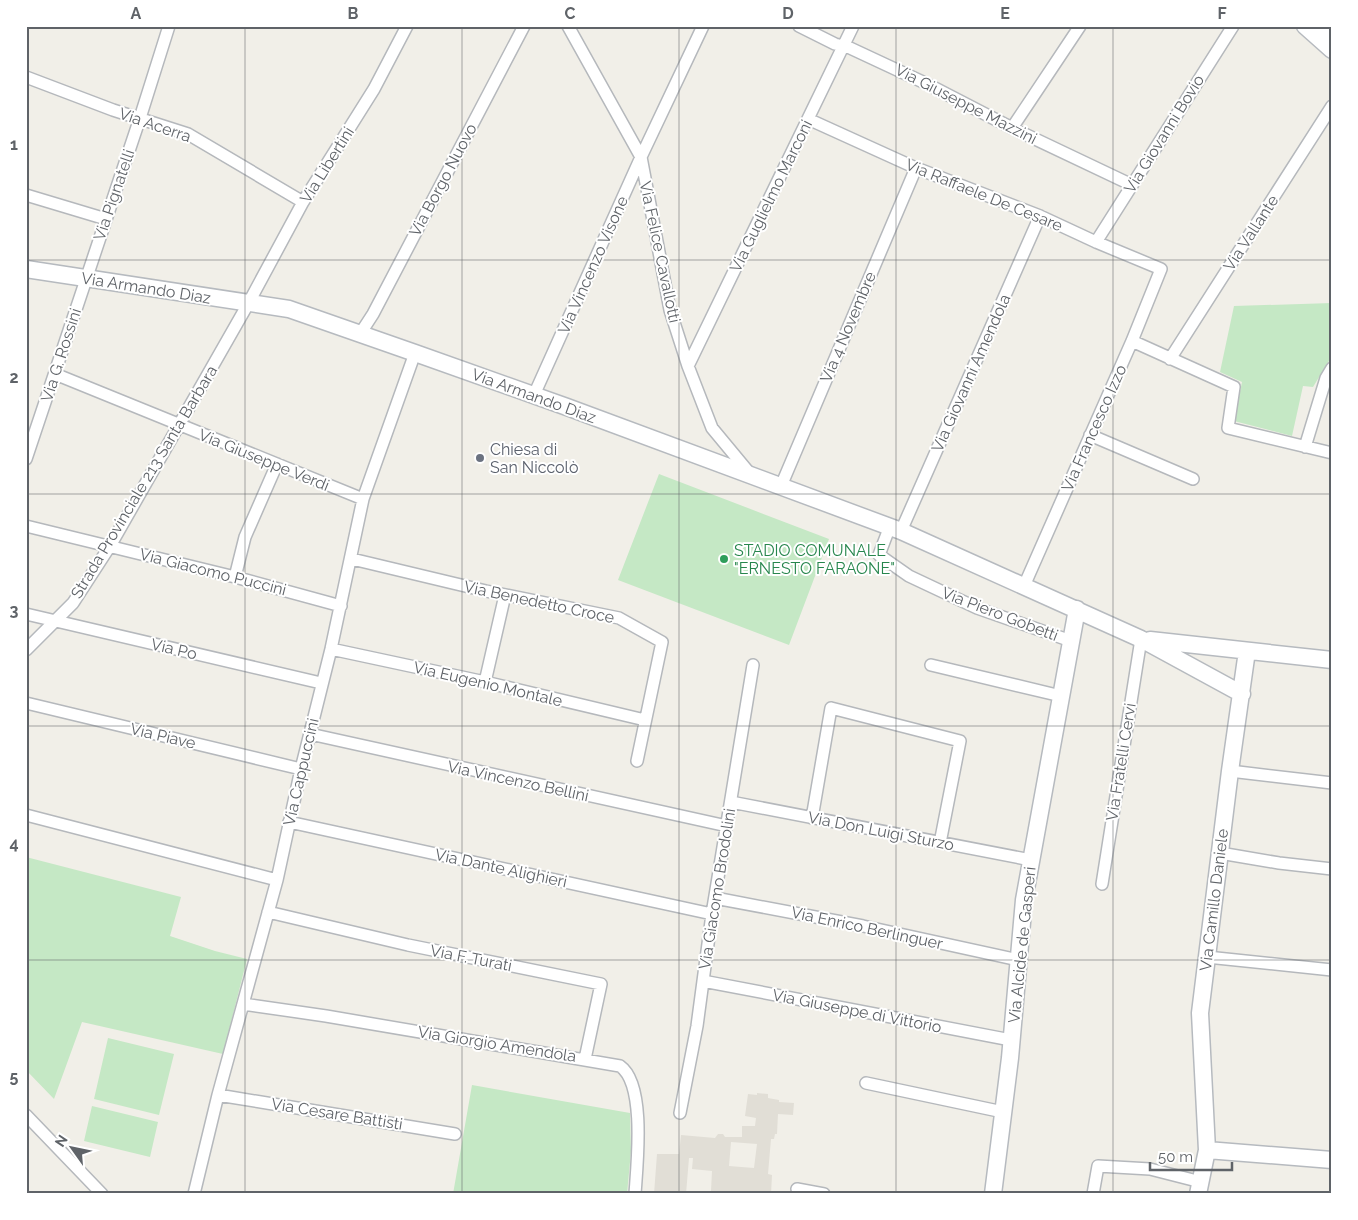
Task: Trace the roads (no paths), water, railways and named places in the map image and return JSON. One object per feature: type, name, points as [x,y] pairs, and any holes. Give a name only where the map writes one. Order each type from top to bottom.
[{"type":"street","name":"Via Pignatelli","points":[[86,279],[169,26]]},
{"type":"street","name":"Via Libertini","points":[[248,304],[303,202],[374,89],[407,26]]},
{"type":"street","name":"Via Borgo Nuovo","points":[[360,334],[373,314],[524,26]]},
{"type":"street","name":"Via Felice Cavallotti","points":[[568,26],[641,157],[670,310],[688,366],[712,428],[752,476]]},
{"type":"street","name":"Via Vincenzo Visone","points":[[534,395],[641,157],[703,26]]},
{"type":"street","name":"Via Giuseppe Mazzini","points":[[799,26],[835,44],[844,46],[925,82],[1012,128],[1132,185]]},
{"type":"street","name":"Via Guglielmo Marconi","points":[[688,366],[853,26]]},
{"type":"street","points":[[1012,128],[1080,26]]},
{"type":"street","name":"Via Giovanni Bovio","points":[[1096,242],[1233,26]]},
{"type":"street","points":[[1317,30],[1332,50]]},
{"type":"street","name":"Via Acerra","points":[[26,77],[113,110],[188,134],[303,202]]},
{"type":"street","name":"Via Vallante","points":[[1170,359],[1332,106]]},
{"type":"street","name":"Via Raffaele De Cesare","points":[[808,119],[916,168],[1040,216],[1161,269]]},
{"type":"street","name":"Via 4 Novembre","points":[[781,486],[916,168]]},
{"type":"street","points":[[26,195],[106,220]]},
{"type":"street","name":"Via Giovanni Amendola","points":[[896,528],[1040,216]]},
{"type":"street","name":"Via Armando Diaz","points":[[26,269],[289,309],[415,353],[896,528],[1077,609],[1141,640],[1242,694]]},
{"type":"street","name":"Via Francesco Izzo","points":[[1024,586],[1132,341],[1161,269]]},
{"type":"street","name":"Via G. Rossini","points":[[26,459],[86,279]]},
{"type":"street","name":"Strada Provinciale 213 Santa Barbara","points":[[26,650],[72,604],[110,546],[248,304]]},
{"type":"street","points":[[1132,341],[1234,387],[1228,428],[1332,453]]},
{"type":"street","name":"Via Cappuccini","points":[[194,1194],[218,1095],[277,880],[301,769],[352,560],[363,500],[415,353]]},
{"type":"street","points":[[1305,447],[1326,378],[1332,368]]},
{"type":"street","name":"Via Giuseppe Verdi","points":[[55,374],[363,500]]},
{"type":"street","points":[[1090,435],[1193,479]]},
{"type":"street","points":[[235,577],[246,537],[277,464]]},
{"type":"street","name":"Via Giacomo Puccini","points":[[26,526],[235,577],[341,606]]},
{"type":"street","name":"Via Piero Gobetti","points":[[896,528],[879,555],[909,576],[978,608],[1071,641]]},
{"type":"street","name":"Via Benedetto Croce","points":[[352,560],[505,595],[618,618],[662,642],[637,761]]},
{"type":"street","points":[[485,682],[505,595]]},
{"type":"street","name":"Via Alcide de Gasperi","points":[[992,1194],[1011,1040],[1024,900],[1077,609]]},
{"type":"street","name":"Via Po","points":[[26,614],[322,683]]},
{"type":"street","points":[[1141,640],[1332,660]]},
{"type":"street","name":"Via Fratelli Cervi","points":[[1102,884],[1141,640]]},
{"type":"street","points":[[1187,664],[1182,653],[1196,645]]},
{"type":"street","name":"Via Eugenio Montale","points":[[331,649],[485,682],[645,720]]},
{"type":"street","name":"Via Camillo Daniele","points":[[1200,1188],[1206,1150],[1200,1013],[1247,651]]},
{"type":"street","name":"Via Giacomo Brodolini","points":[[680,1113],[697,1026],[712,914],[753,665]]},
{"type":"street","points":[[931,666],[1061,696]]},
{"type":"street","name":"Via Piave","points":[[26,703],[301,769]]},
{"type":"street","points":[[812,818],[831,708],[960,741],[940,843]]},
{"type":"street","name":"Via Vincenzo Bellini","points":[[310,734],[727,826]]},
{"type":"street","points":[[1230,771],[1332,783]]},
{"type":"street","name":"Via Don Luigi Sturzo","points":[[731,802],[1031,860]]},
{"type":"street","points":[[26,815],[277,880]]},
{"type":"street","name":"Via Dante Alighieri","points":[[289,822],[712,914]]},
{"type":"street","points":[[1220,853],[1278,863],[1332,869]]},
{"type":"street","name":"Via Enrico Berlinguer","points":[[715,898],[863,926],[1018,960]]},
{"type":"street","name":"Via F. Turati","points":[[268,912],[408,945],[601,984],[585,1059]]},
{"type":"street","points":[[1207,957],[1332,970]]},
{"type":"street","name":"Via Giuseppe di Vittorio","points":[[703,981],[1011,1040]]},
{"type":"street","name":"Via Giorgio Amendola","points":[[243,1004],[326,1016],[620,1066],[631,1079],[635,1096],[638,1147],[635,1194]]},
{"type":"street","points":[[866,1083],[1003,1112]]},
{"type":"street","name":"Via Cesare Battisti","points":[[218,1095],[455,1134]]},
{"type":"street","points":[[26,1115],[102,1194]]},
{"type":"street","points":[[1206,1150],[1332,1160]]},
{"type":"street","points":[[1092,1194],[1098,1166],[1150,1168],[1200,1188]]},
{"type":"street","points":[[797,1189],[824,1194]]},
{"type":"place","name":"Chiesa di San Niccolò","points":[[480,458]]},
{"type":"place","name":"STADIO COMUNALE \"ERNESTO FARAONE\"","points":[[724,559]]}]
